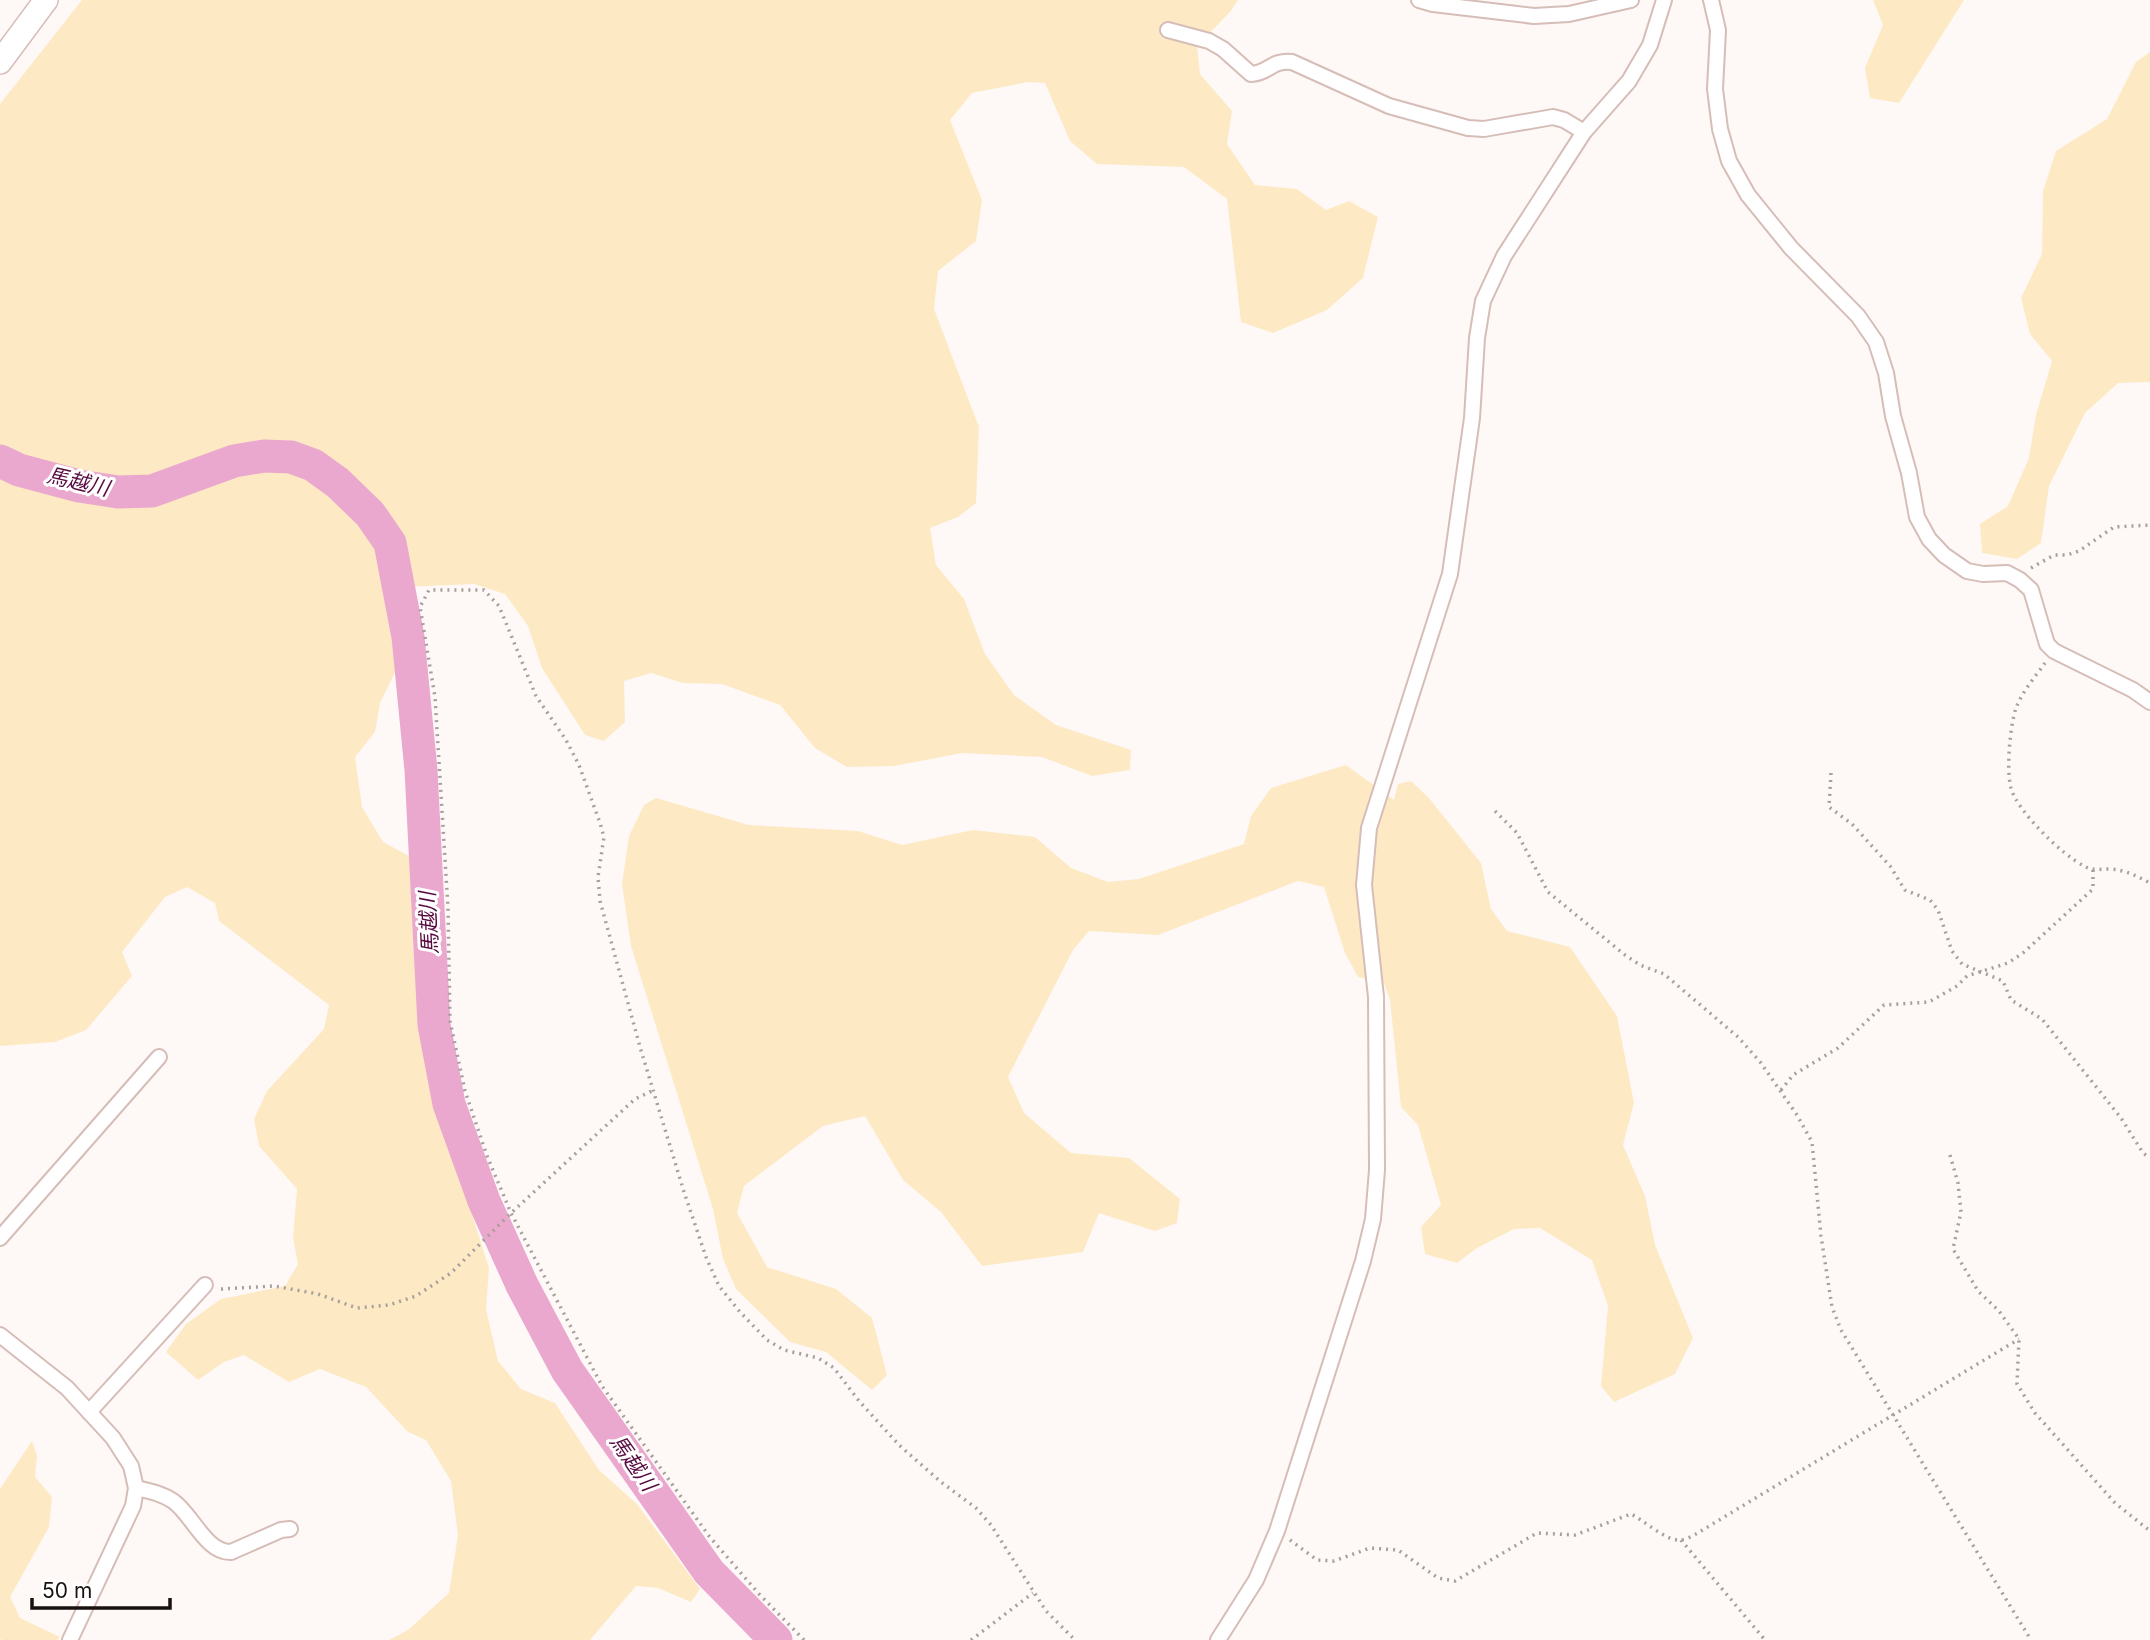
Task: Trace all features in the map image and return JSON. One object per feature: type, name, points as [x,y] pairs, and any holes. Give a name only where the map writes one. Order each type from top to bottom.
[{"type":"main road","points":[[0,62],[46,0]]},
{"type":"street","points":[[1419,0],[1534,16],[1569,14],[1631,0]]},
{"type":"street","points":[[1218,1640],[1255,1580],[1277,1531],[1374,1219],[1377,1170],[1376,997],[1364,885],[1369,828],[1450,574],[1472,418],[1477,338],[1483,301],[1504,256],[1584,132],[1629,81],[1650,45],[1664,0]]},
{"type":"street","points":[[1711,0],[1718,30],[1715,89],[1720,129],[1729,161],[1748,195],[1791,248],[1858,316],[1876,342],[1886,373],[1893,416],[1909,473],[1917,517],[1929,539],[1944,555],[1967,571],[1983,574],[2007,573],[2021,580],[2031,590],[2047,644],[2054,651],[2133,690],[2150,702]]},
{"type":"street","points":[[1168,30],[1209,41],[1223,49],[1251,74],[1259,74],[1280,61],[1292,62],[1389,106],[1468,128],[1484,129],[1553,117],[1584,132]]},
{"type":"street","points":[[0,1238],[159,1057]]},
{"type":"street","points":[[89,1412],[205,1285]]},
{"type":"street","points":[[0,1335],[67,1388],[113,1438],[131,1466],[136,1488],[134,1506],[70,1640]]},
{"type":"street","points":[[136,1488],[158,1493],[175,1502],[208,1540],[224,1552],[232,1552],[281,1530],[290,1529]]},
{"type":"path","points":[[2021,580],[2033,565],[2054,555],[2079,551],[2114,527],[2150,525]]},
{"type":"path","points":[[804,1640],[759,1594],[709,1536],[602,1386],[512,1213],[487,1156],[465,1091],[450,1021],[448,908],[435,697],[420,607],[429,590],[484,590],[499,606],[536,696],[566,740],[579,765],[604,837],[598,877],[600,901],[639,1047],[684,1192],[719,1286],[767,1340],[784,1350],[818,1358],[834,1368],[859,1401],[899,1445],[976,1508],[992,1525],[1046,1611],[1075,1640]]},
{"type":"path","points":[[2054,651],[2016,708],[2008,769],[2012,791],[2039,829],[2068,855],[2093,870],[2108,869],[2131,873],[2150,883]]},
{"type":"path","points":[[1831,773],[1829,807],[1852,824],[1890,866],[1905,890],[1930,900],[1938,910],[1952,950],[1962,964],[2003,981],[2011,1000],[2042,1019],[2121,1118],[2143,1153],[2150,1158]]},
{"type":"path","points":[[1495,811],[1517,833],[1548,892],[1625,955],[1640,965],[1664,974],[1682,988],[1738,1037],[1781,1090],[1812,1142],[1821,1236],[1832,1307],[1841,1330],[2031,1640]]},
{"type":"path","points":[[1781,1090],[1793,1075],[1843,1043],[1884,1005],[1929,1002],[1957,986],[1967,976],[2008,963],[2093,889],[2093,870]]},
{"type":"path","points":[[205,1285],[218,1290],[274,1286],[318,1294],[357,1308],[389,1305],[416,1296],[451,1273],[486,1237],[635,1100],[654,1090]]},
{"type":"path","points":[[1950,1155],[1958,1183],[1961,1212],[1953,1249],[1978,1292],[1999,1311],[2019,1339],[2017,1384],[2035,1413],[2115,1503],[2150,1531]]},
{"type":"path","points":[[1277,1531],[1317,1560],[1334,1561],[1370,1548],[1398,1550],[1438,1578],[1455,1581],[1537,1533],[1575,1535],[1631,1514],[1645,1521],[1663,1536],[1681,1540],[1696,1534],[2019,1339]]},
{"type":"path","points":[[1681,1540],[1765,1640]]},
{"type":"path","points":[[971,1640],[1033,1593]]},
{"type":"shaded area","points":[[82,0],[1238,0],[1197,46],[1200,74],[1232,111],[1227,144],[1255,185],[1297,189],[1326,210],[1349,201],[1378,217],[1363,278],[1327,310],[1273,333],[1241,322],[1227,199],[1184,167],[1097,164],[1070,141],[1045,83],[1028,82],[972,93],[950,120],[982,200],[976,241],[938,271],[934,309],[979,427],[976,503],[958,517],[930,528],[936,565],[964,599],[985,654],[1014,695],[1056,725],[1131,750],[1130,770],[1092,776],[1042,757],[962,753],[894,766],[847,767],[815,748],[780,705],[722,684],[683,683],[651,673],[624,681],[625,722],[604,741],[585,735],[542,668],[528,626],[505,594],[474,584],[402,587],[395,608],[400,662],[380,703],[375,732],[355,757],[362,807],[383,842],[411,857],[420,900],[420,1002],[427,1062],[441,1116],[489,1268],[486,1309],[498,1361],[521,1389],[555,1403],[599,1470],[637,1504],[700,1589],[691,1602],[658,1588],[636,1586],[590,1640],[389,1640],[408,1630],[449,1593],[458,1535],[451,1481],[426,1440],[408,1432],[366,1387],[320,1369],[289,1382],[244,1355],[224,1362],[198,1380],[166,1352],[186,1324],[221,1299],[285,1286],[298,1264],[293,1238],[297,1189],[259,1146],[254,1119],[267,1091],[324,1029],[329,1005],[219,921],[215,903],[187,887],[165,897],[122,952],[132,976],[86,1030],[55,1042],[0,1046],[0,104]]},
{"type":"shaded area","points":[[1873,0],[1964,0],[1899,103],[1870,98],[1865,68],[1883,25]]},
{"type":"shaded area","points":[[2150,52],[2150,382],[2118,383],[2085,413],[2049,486],[2041,543],[2017,559],[1982,553],[1980,524],[2008,506],[2029,458],[2036,415],[2052,361],[2030,334],[2021,298],[2042,254],[2043,191],[2056,151],[2107,119],[2136,62]]},
{"type":"shaded area","points":[[1346,765],[1394,800],[1398,784],[1411,781],[1429,798],[1481,863],[1491,909],[1507,931],[1570,947],[1617,1016],[1634,1103],[1623,1145],[1645,1196],[1655,1245],[1693,1338],[1675,1374],[1614,1402],[1601,1386],[1608,1306],[1592,1260],[1540,1228],[1514,1229],[1477,1248],[1457,1263],[1425,1254],[1421,1227],[1441,1205],[1418,1125],[1401,1107],[1390,1000],[1384,983],[1358,977],[1345,953],[1324,887],[1298,881],[1158,935],[1089,931],[1073,950],[1008,1077],[1024,1113],[1071,1153],[1129,1158],[1180,1199],[1177,1223],[1155,1231],[1099,1213],[1083,1252],[982,1266],[941,1212],[903,1180],[865,1116],[823,1126],[744,1186],[737,1213],[767,1267],[836,1289],[872,1318],[887,1375],[872,1390],[826,1352],[790,1342],[736,1289],[723,1259],[713,1209],[631,946],[622,884],[629,836],[644,805],[656,798],[749,825],[858,831],[902,845],[973,830],[1035,837],[1071,868],[1108,882],[1139,879],[1244,844],[1251,816],[1271,788]]},
{"type":"shaded area","points":[[32,1441],[37,1456],[35,1477],[52,1497],[49,1527],[10,1597],[20,1618],[60,1637],[57,1640],[2,1640],[0,1489]]},
{"type":"waterway","name":"馬越川","points":[[0,461],[19,470],[79,486],[118,492],[152,491],[234,461],[264,456],[291,457],[313,465],[338,483],[370,514],[390,543],[408,637],[421,770],[434,1025],[449,1104],[484,1201],[522,1285],[567,1370],[709,1572],[776,1640]]}]
